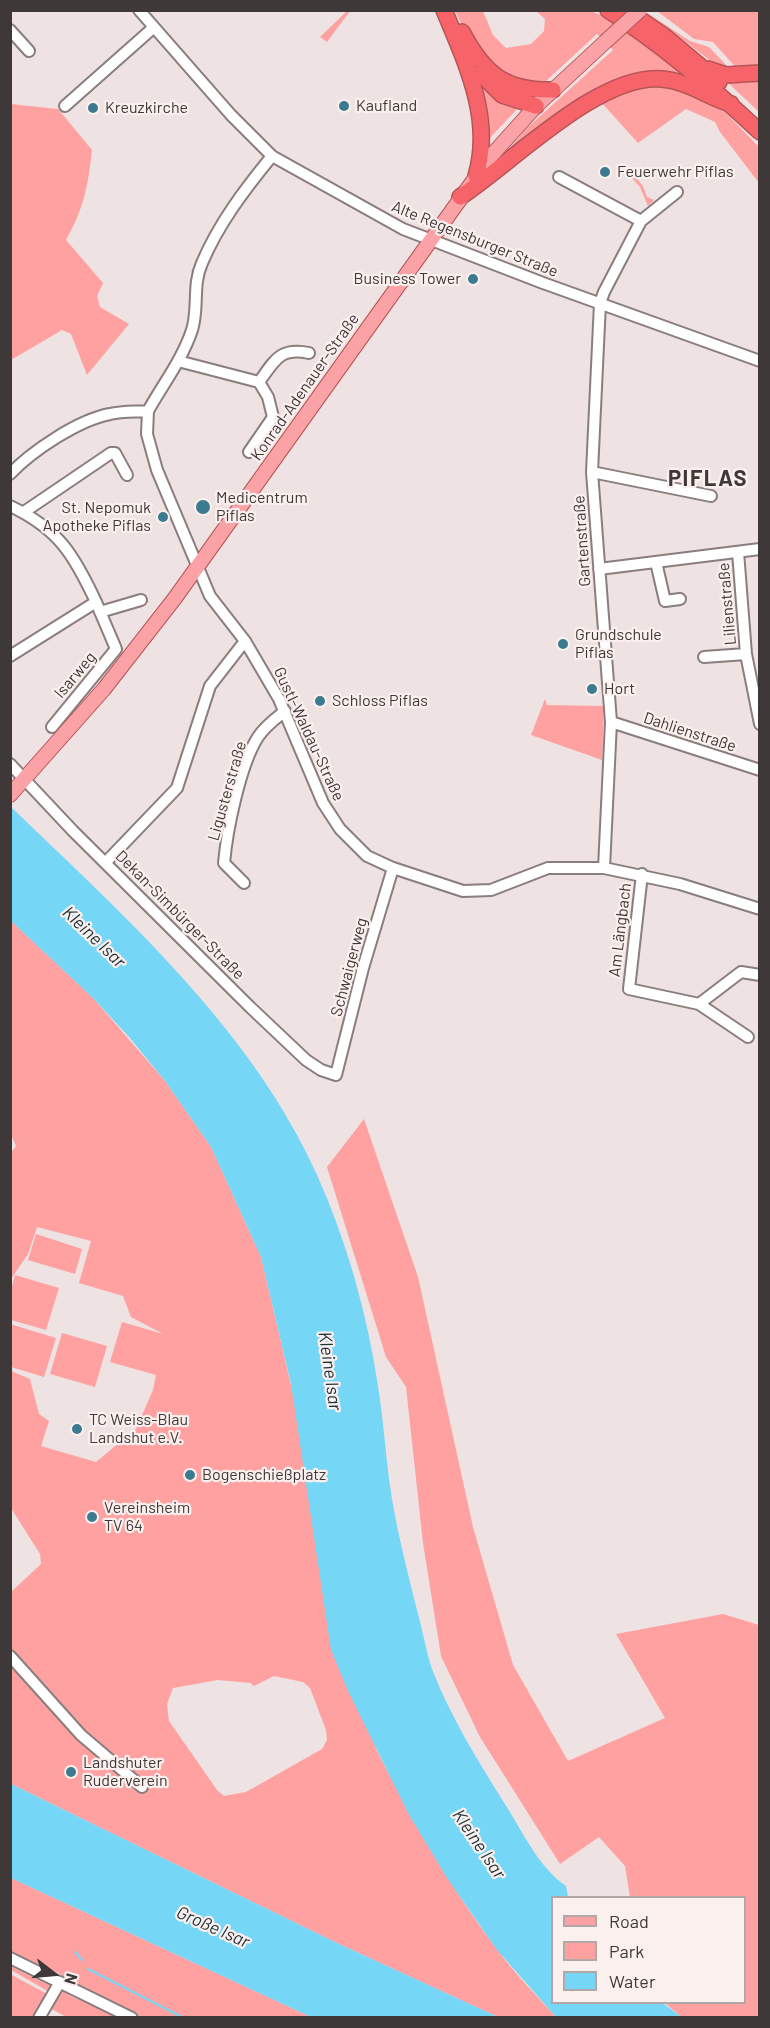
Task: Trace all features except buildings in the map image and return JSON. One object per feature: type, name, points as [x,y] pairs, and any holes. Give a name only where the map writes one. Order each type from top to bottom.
[{"type":"highway","points":[[444,10],[460,47],[481,119],[483,141],[476,176]]},
{"type":"highway","points":[[451,10],[469,47],[495,77],[506,84],[525,89],[553,90]]},
{"type":"highway","points":[[608,10],[667,52],[731,104],[759,132]]},
{"type":"highway","points":[[626,10],[702,68],[759,117]]},
{"type":"highway","points":[[460,47],[493,88],[515,100],[536,106]]},
{"type":"highway","points":[[702,68],[726,75],[759,73]]},
{"type":"highway","points":[[460,197],[490,178],[585,104],[629,83],[651,79],[672,80],[731,104]]},
{"type":"main road","name":"Konrad-Adenauer-Straße","points":[[19,786],[104,689],[197,567],[476,176],[536,106],[639,10]]},
{"type":"street","name":"Alte Regensburger Straße","points":[[139,10],[272,156],[404,230],[759,361]]},
{"type":"street","points":[[64,106],[153,28]]},
{"type":"street","points":[[10,30],[29,51]]},
{"type":"street","points":[[10,474],[22,462],[82,424],[110,414],[148,411],[178,361],[192,329],[195,286],[201,264],[228,213],[272,156]]},
{"type":"street","points":[[559,177],[641,221]]},
{"type":"street","name":"Gartenstraße","points":[[604,868],[611,722],[592,471],[600,303],[641,221],[677,192]]},
{"type":"street","points":[[259,382],[284,353],[294,350],[309,353]]},
{"type":"street","points":[[178,361],[259,382],[268,397],[273,417],[249,453]]},
{"type":"street","name":"Gustl-Waldau-Straße","points":[[148,411],[147,434],[157,470],[210,596],[245,641],[285,711],[311,780],[330,814],[367,856],[393,868],[463,891],[491,890],[548,868],[604,868],[642,874],[759,909]]},
{"type":"street","points":[[24,512],[111,453],[115,453],[127,475]]},
{"type":"street","points":[[592,471],[711,496]]},
{"type":"street","points":[[10,506],[24,512],[70,550],[98,607]]},
{"type":"street","points":[[599,569],[759,549]]},
{"type":"street","name":"Lilienstraße","points":[[738,552],[747,654],[759,724]]},
{"type":"street","points":[[656,562],[665,601],[680,599]]},
{"type":"street","points":[[10,656],[98,607],[141,600]]},
{"type":"street","name":"Isarweg","points":[[51,727],[116,649],[98,607]]},
{"type":"street","points":[[107,861],[177,788],[210,686],[245,641]]},
{"type":"street","name":"Lilienstraße","points":[[704,657],[747,654]]},
{"type":"street","name":"Ligusterstraße","points":[[244,883],[224,863],[226,843],[242,779],[256,739],[264,728],[285,711]]},
{"type":"street","name":"Dahlienstraße","points":[[611,722],[759,770]]},
{"type":"street","name":"Dekan-Simbürger-Straße","points":[[10,764],[19,786],[107,861],[306,1060],[321,1070],[336,1075]]},
{"type":"street","name":"Schwaigerweg","points":[[336,1075],[363,968],[393,868]]},
{"type":"street","name":"Am Längbach","points":[[642,874],[628,989],[699,1004],[748,1037]]},
{"type":"street","points":[[699,1004],[741,972],[759,975]]},
{"type":"street","points":[[10,1656],[81,1736],[142,1787]]},
{"type":"street","points":[[10,1958],[120,2015],[132,2018]]},
{"type":"street","points":[[39,2018],[60,1982]]},
{"type":"green space","points":[[347,11],[350,11],[327,42],[320,37]]},
{"type":"green space","points":[[455,11],[483,11],[493,35],[506,48],[531,44],[544,31],[545,19],[536,11],[590,11],[610,18],[701,85],[650,75],[495,166],[527,128],[613,50],[597,34],[546,81],[533,83],[503,78],[463,27]]},
{"type":"green space","points":[[636,11],[644,11],[690,41],[709,47],[731,70],[716,65],[658,21],[647,18]]},
{"type":"green space","points":[[657,11],[759,11],[759,69],[740,72],[713,42],[694,39]]},
{"type":"green space","points":[[476,76],[521,105],[487,141]]},
{"type":"green space","points":[[723,78],[759,78],[759,112]]},
{"type":"green space","points":[[670,85],[722,109],[759,147],[759,183],[715,122],[686,109],[638,143],[600,101],[625,89]]},
{"type":"green space","points":[[10,104],[58,109],[92,150],[84,196],[77,218],[66,240],[103,283],[97,296],[100,307],[129,324],[87,375],[71,334],[62,330],[11,360]]},
{"type":"green space","points":[[631,172],[643,186],[647,197],[654,200],[648,206],[640,187],[630,176]]},
{"type":"green space","points":[[545,699],[547,705],[604,706],[602,760],[531,735]]},
{"type":"green space","points":[[11,921],[93,998],[165,1081],[211,1147],[261,1257],[376,1749],[417,1826],[462,1900],[503,1957],[556,2017],[498,2017],[337,1943],[11,1784],[11,1592],[41,1564],[40,1554],[11,1508],[11,1371],[30,1379],[39,1414],[49,1421],[41,1446],[96,1462],[136,1429],[153,1390],[156,1375],[110,1362],[122,1322],[163,1334],[131,1317],[123,1296],[79,1283],[91,1241],[37,1227],[28,1254],[11,1279],[10,1154],[16,1146],[10,1133]],"holes":[[[274,1676],[303,1682],[310,1688],[326,1730],[327,1740],[322,1749],[246,1792],[224,1796],[217,1790],[169,1721],[167,1704],[173,1688],[218,1680],[250,1683],[254,1686]]]},
{"type":"green space","points":[[364,1119],[418,1277],[473,1527],[513,1665],[568,1761],[665,1718],[616,1634],[723,1614],[759,1625],[759,2017],[681,2017],[666,2004],[746,2004],[746,1896],[630,1896],[625,1866],[599,1837],[560,1864],[480,1737],[441,1656],[423,1543],[406,1387],[386,1357],[327,1167]]},
{"type":"green space","points":[[36,1234],[82,1249],[75,1274],[28,1260]]},
{"type":"green space","points":[[15,1275],[59,1288],[46,1330],[11,1320],[11,1290]]},
{"type":"green space","points":[[10,1324],[56,1338],[44,1377],[11,1367]]},
{"type":"green space","points":[[62,1333],[107,1346],[95,1387],[50,1374]]},
{"type":"green space","points":[[11,1878],[311,2017],[142,2017],[131,2012],[58,1973],[11,1952]]},
{"type":"green space","points":[[10,1966],[45,1983],[47,1981],[52,1985],[51,1993],[11,1970]]},
{"type":"green space","points":[[10,1974],[49,1995],[33,2017],[11,2017]]},
{"type":"green space","points":[[61,1988],[68,1992],[67,1994],[81,2001],[83,1999],[115,2017],[66,2017],[50,2008]]},
{"type":"water","name":"Kleine Isar","points":[[10,806],[97,889],[182,977],[257,1071],[290,1121],[328,1200],[347,1252],[362,1305],[380,1398],[395,1513],[432,1669],[464,1737],[524,1836],[547,1869],[566,1886],[568,1896],[551,1896],[551,2004],[664,2004],[681,2017],[556,2017],[497,1950],[447,1878],[408,1813],[348,1691],[331,1650],[291,1384],[261,1257],[211,1147],[165,1081],[129,1037],[93,998],[11,921]]},
{"type":"water","name":"Große Isar","points":[[11,1784],[337,1943],[498,2017],[311,2017],[11,1878]]},
{"type":"waterway","points":[[75,1952],[82,1960]]},
{"type":"waterway","points":[[88,1969],[184,2018]]},
{"type":"place","name":"Kaufland","points":[[344,106]]},
{"type":"place","name":"Kreuzkirche","points":[[93,108]]},
{"type":"place","name":"Feuerwehr Piflas","points":[[605,172]]},
{"type":"place","name":"Business Tower","points":[[473,279]]},
{"type":"place","name":"Medicentrum Piflas","points":[[203,507]]},
{"type":"place","name":"St. Nepomuk Apotheke Piflas","points":[[163,517]]},
{"type":"place","name":"Grundschule Piflas","points":[[563,644]]},
{"type":"place","name":"Hort","points":[[592,689]]},
{"type":"place","name":"Schloss Piflas","points":[[320,701]]},
{"type":"place","name":"TC Weiss-Blau Landshut e.V.","points":[[77,1429]]},
{"type":"place","name":"Bogenschießplatz","points":[[190,1475]]},
{"type":"place","name":"Vereinsheim TV 64","points":[[92,1517]]},
{"type":"place","name":"Landshuter Ruderverein","points":[[71,1772]]},
{"type":"district","name":"PIFLAS","points":[[708,479]]}]
